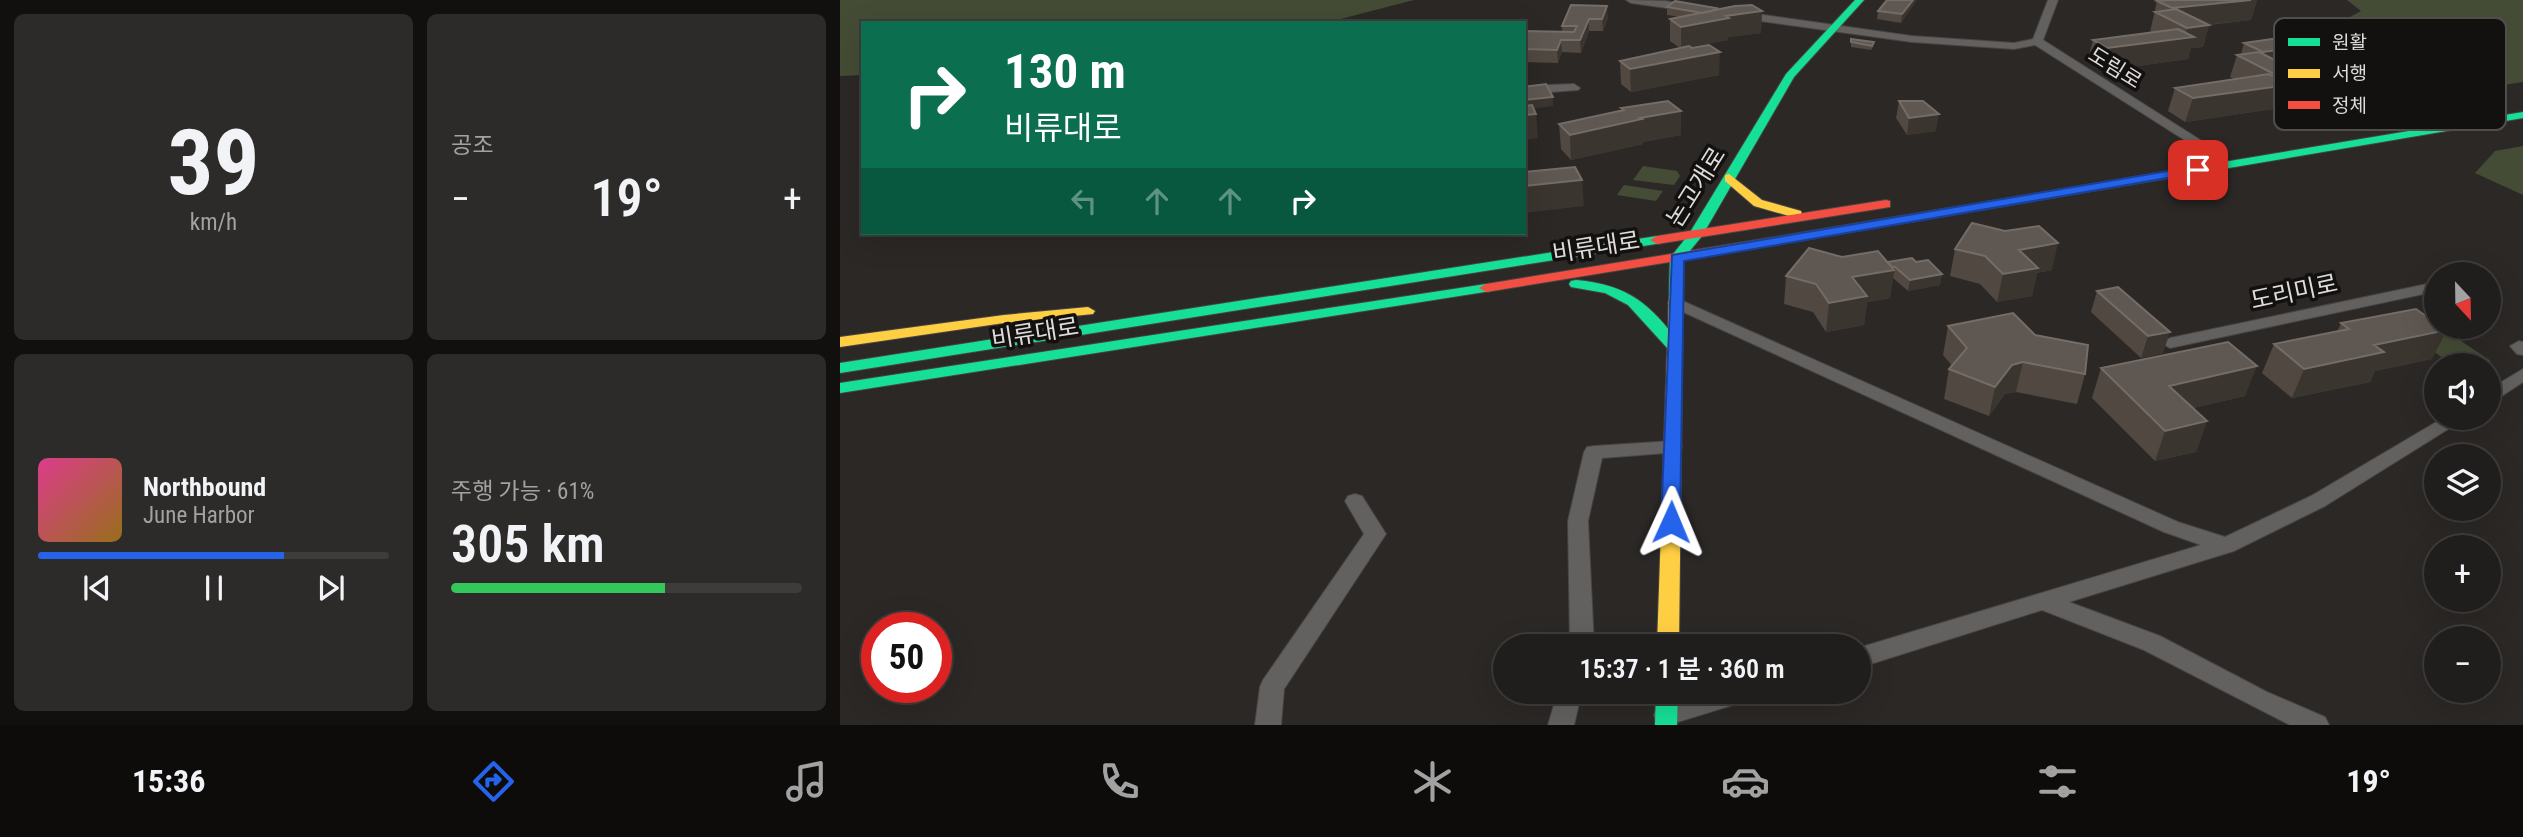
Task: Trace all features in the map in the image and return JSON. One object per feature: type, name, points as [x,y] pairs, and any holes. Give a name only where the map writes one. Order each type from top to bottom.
[{"type":"main road","name":"논고개로","points":[[1668,634],[1677,258],[1695,236],[1790,76],[1860,0]]},
{"type":"main road","name":"비류대로","points":[[840,388],[1677,258],[2434,130]]},
{"type":"main road","points":[[2183,154],[2217,149]]},
{"type":"main road","points":[[1729,178],[1750,200],[1764,208],[1811,216]]},
{"type":"main road","name":"비류대로","points":[[840,368],[1102,325],[1695,236],[1908,200]]},
{"type":"main road","points":[[1508,284],[1603,284],[1623,290],[1635,300],[1674,347]]},
{"type":"main road","points":[[840,342],[1004,319],[1166,303],[1219,308]]},
{"type":"main road","points":[[840,352],[947,335],[1102,325]]},
{"type":"main road","points":[[905,395],[1098,346]]},
{"type":"street","points":[[1631,0],[1964,47],[2032,45],[2037,41],[2053,0]]},
{"type":"street","name":"도림로","points":[[2037,41],[2217,149]]},
{"type":"street","points":[[1526,90],[1574,88]]},
{"type":"street","name":"도리미로","points":[[2170,343],[2424,290]]},
{"type":"street","points":[[1676,303],[2171,527],[2226,545]]},
{"type":"street","points":[[2501,390],[2523,374]]},
{"type":"street","points":[[1871,654],[2226,545],[2318,501],[2437,430]]},
{"type":"street","points":[[1582,634],[1578,521],[1594,452],[1672,447]]},
{"type":"street","points":[[1268,725],[1272,687],[1375,534],[1355,501]]},
{"type":"street","points":[[2045,602],[2152,643],[2258,699],[2316,725]]},
{"type":"street","points":[[1560,725],[1566,704]]},
{"type":"street","points":[[1672,714],[1704,704]]},
{"type":"green space","points":[[840,0],[1414,0],[1333,21],[861,21],[861,75],[840,76]]},
{"type":"green space","points":[[2347,0],[2523,0],[2523,82],[2506,85],[2506,18],[2348,18],[2361,11]]},
{"type":"green space","points":[[2523,146],[2523,195],[2475,173],[2495,151]]},
{"type":"green space","points":[[1643,166],[1677,171],[1680,176],[1674,185],[1633,180]]},
{"type":"green space","points":[[1624,185],[1663,191],[1656,201],[1617,195]]},
{"type":"green space","points":[[2424,330],[2424,340],[2460,340],[2479,353],[2436,353],[2406,333]]},
{"type":"building","points":[[1887,0],[1913,0],[1902,14],[1878,11]]},
{"type":"building","points":[[2251,0],[2172,8],[2157,1]]},
{"type":"building","points":[[1675,1],[1716,8],[1702,13],[1667,7]]},
{"type":"building","points":[[1571,5],[1607,6],[1602,19],[1589,19],[1580,40],[1561,40],[1557,50],[1526,49],[1526,31],[1574,32],[1577,26],[1562,26]]},
{"type":"building","points":[[1752,5],[1762,11],[1681,27],[1670,19],[1735,6]]},
{"type":"building","points":[[2176,9],[2209,25],[2187,28],[2155,12]]},
{"type":"building","points":[[2178,29],[2194,37],[2107,48],[2093,40]]},
{"type":"building","points":[[1851,39],[1874,42],[1872,46],[1851,42]]},
{"type":"building","points":[[2274,39],[2274,50],[2263,52],[2244,43]]},
{"type":"building","points":[[1709,45],[1720,52],[1630,69],[1620,61],[1689,46],[1692,48]]},
{"type":"building","points":[[2259,52],[2274,60],[2274,74],[2237,55]]},
{"type":"building","points":[[2269,74],[2274,77],[2274,87],[2193,98],[2175,88]]},
{"type":"building","points":[[1546,84],[1553,97],[1526,100],[1526,87]]},
{"type":"building","points":[[1668,101],[1681,111],[1570,135],[1559,124],[1624,110],[1621,108]]},
{"type":"building","points":[[1899,101],[1923,101],[1939,114],[1909,118]]},
{"type":"building","points":[[1532,105],[1536,114],[1526,115],[1526,106]]},
{"type":"building","points":[[1575,167],[1582,180],[1526,186],[1526,172]]},
{"type":"building","points":[[1972,223],[2005,231],[2039,226],[2058,243],[2019,250],[2038,268],[2003,274],[1985,256],[1955,249]]},
{"type":"building","points":[[1809,248],[1842,257],[1878,251],[1894,270],[1852,277],[1867,296],[1829,303],[1816,284],[1786,276]]},
{"type":"building","points":[[1912,258],[1916,262],[1928,260],[1942,274],[1910,280],[1888,262]]},
{"type":"building","points":[[2118,287],[2170,332],[2148,336],[2097,291]]},
{"type":"building","points":[[2416,309],[2424,315],[2424,335],[2374,345],[2384,352],[2304,369],[2274,344],[2349,329],[2341,323]]},
{"type":"building","points":[[2013,313],[2035,335],[2088,345],[2085,374],[2023,362],[2012,365],[1995,387],[1949,369],[1967,348],[1948,326]]},
{"type":"building","points":[[2228,342],[2257,366],[2169,386],[2207,421],[2165,431],[2101,368]]},
{"type":"traffic: fast","points":[[1676,296],[1677,258],[1695,236],[1790,76],[1860,0]]},
{"type":"traffic: fast","points":[[2506,118],[2523,115]]},
{"type":"traffic: fast","points":[[1769,242],[2434,130]]},
{"type":"traffic: fast","points":[[840,368],[1657,240]]},
{"type":"traffic: fast","points":[[1576,284],[1610,289],[1634,302],[1644,310],[1674,347]]},
{"type":"traffic: fast","points":[[840,388],[1486,288]]},
{"type":"traffic: fast","points":[[1666,725],[1667,704]]},
{"type":"traffic: slow","points":[[1729,178],[1758,203],[1796,214]]},
{"type":"traffic: slow","points":[[1668,634],[1676,296]]},
{"type":"traffic: slow","points":[[840,342],[1004,319],[1088,311]]},
{"type":"traffic: jam","points":[[1657,240],[1886,204]]},
{"type":"traffic: jam","points":[[1486,288],[1769,242]]},
{"type":"route","points":[[1671,522],[1677,258],[2198,170]]}]
